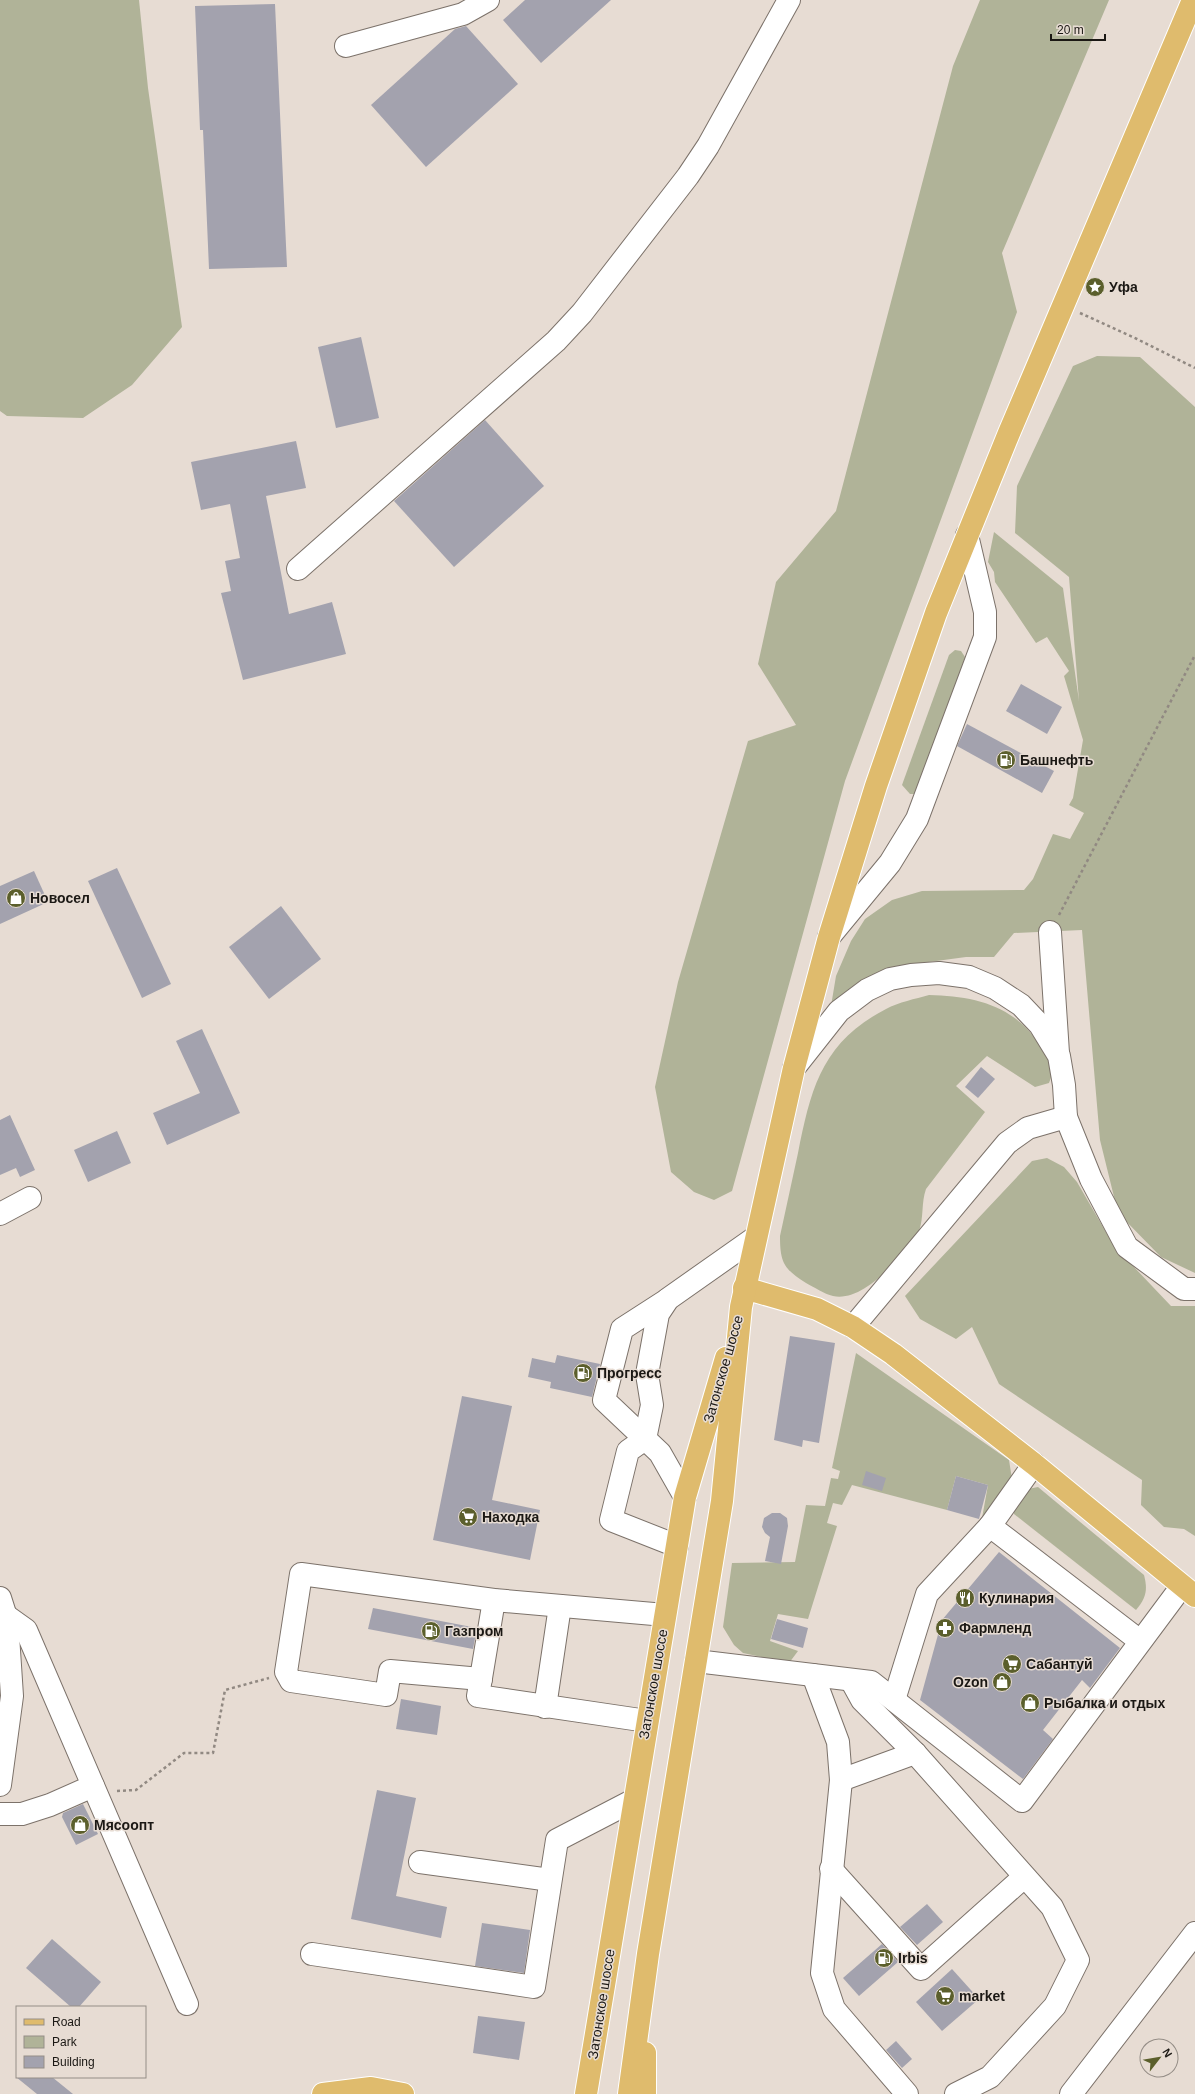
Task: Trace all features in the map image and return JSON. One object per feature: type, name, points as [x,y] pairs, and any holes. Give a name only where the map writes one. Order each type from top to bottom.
[{"type":"main road","points":[[1189,1591],[1034,1464],[927,1379],[853,1327],[817,1309],[743,1298],[794,1068],[829,937],[876,786],[908,690],[966,535],[1193,0]]},
{"type":"main road","name":"Затонское шоссе","points":[[586,2094],[685,1497],[743,1298]]},
{"type":"main road","name":"Затонское шоссе","points":[[629,2094],[646,1968],[722,1502],[743,1298]]},
{"type":"main road","points":[[645,2094],[646,1968]]},
{"type":"main road","points":[[323,2094],[371,2088],[403,2094]]},
{"type":"street","points":[[346,46],[464,14],[488,0]]},
{"type":"street","points":[[298,569],[556,341],[582,313],[688,176],[708,146],[789,0]]},
{"type":"street","points":[[829,937],[890,863],[917,819],[985,637],[984,612],[966,535]]},
{"type":"street","points":[[1050,932],[1059,1056],[1064,1085],[1066,1117],[1091,1179],[1127,1247],[1184,1289],[1195,1290]]},
{"type":"street","points":[[794,1068],[839,1011],[867,990],[890,979],[911,975],[938,973],[969,978],[994,988],[1021,1005],[1040,1025],[1059,1056]]},
{"type":"street","points":[[853,1327],[1007,1143],[1028,1128],[1066,1117]]},
{"type":"street","points":[[0,1214],[30,1198]]},
{"type":"street","points":[[685,1497],[660,1453],[604,1400],[622,1329],[668,1299],[756,1237]]},
{"type":"street","points":[[668,1299],[658,1314],[647,1374],[652,1405],[645,1439],[628,1451],[611,1520],[677,1546]]},
{"type":"street","points":[[894,1700],[927,1594],[990,1526],[1034,1464]]},
{"type":"street","points":[[990,1526],[1140,1641]]},
{"type":"street","points":[[481,1679],[390,1671],[386,1695],[291,1681],[286,1672],[301,1574],[494,1600],[665,1615]]},
{"type":"street","points":[[696,1662],[872,1682],[1022,1802],[1140,1641],[1189,1591]]},
{"type":"street","points":[[494,1600],[478,1696],[647,1721]]},
{"type":"street","points":[[545,1707],[560,1606]]},
{"type":"street","points":[[0,1785],[12,1696],[3,1607]]},
{"type":"street","points":[[3,1607],[26,1630],[187,2004]]},
{"type":"street","points":[[814,1675],[838,1742],[841,1780],[831,1869],[822,1973],[834,2009],[907,2094]]},
{"type":"street","points":[[851,1680],[862,1700],[915,1753],[1052,1907],[1078,1960],[1056,2006],[990,2077],[956,2094]]},
{"type":"street","points":[[841,1780],[915,1753]]},
{"type":"street","points":[[0,1814],[22,1814],[95,1789]]},
{"type":"street","points":[[312,1954],[534,1987],[557,1840],[634,1800]]},
{"type":"street","points":[[420,1862],[550,1880]]},
{"type":"street","points":[[831,1869],[921,1969],[1024,1876]]},
{"type":"street","points":[[1071,2094],[1195,1933]]},
{"type":"path","points":[[1060,311],[1137,339],[1195,368]]},
{"type":"path","points":[[1050,932],[1195,655]]},
{"type":"path","points":[[95,1789],[136,1790],[184,1753],[213,1753],[225,1690],[246,1686],[286,1672]]},
{"type":"green space","points":[[0,0],[139,0],[148,88],[182,327],[132,385],[83,418],[7,416],[0,411]]},
{"type":"green space","points":[[980,0],[1109,0],[1002,253],[1017,312],[845,781],[732,1191],[714,1200],[694,1192],[671,1172],[655,1087],[678,982],[748,741],[796,725],[758,664],[776,582],[836,511],[953,66]]},
{"type":"green space","points":[[1097,356],[1140,357],[1195,407],[1195,1273],[1161,1257],[1118,1213],[1100,1140],[1082,930],[1014,933],[994,957],[966,957],[899,966],[831,1006],[836,976],[851,941],[865,919],[892,900],[922,891],[1024,890],[1033,879],[1053,834],[1070,839],[1084,813],[1069,805],[1073,798],[1083,740],[1064,676],[1069,671],[1047,637],[1036,643],[995,582],[994,572],[988,562],[994,532],[1063,588],[1079,701],[1069,577],[1015,533],[1017,486],[1073,366]]},
{"type":"green space","points":[[955,650],[961,651],[965,657],[920,791],[915,794],[910,794],[902,785],[949,655]]},
{"type":"green space","points":[[929,995],[979,1001],[1008,1013],[1032,1034],[1042,1049],[1051,1065],[1051,1078],[1049,1083],[1035,1087],[987,1056],[956,1086],[985,1112],[926,1189],[921,1226],[917,1235],[895,1263],[865,1288],[844,1296],[833,1296],[806,1283],[793,1274],[782,1259],[781,1253],[780,1236],[808,1108],[823,1069],[833,1052],[847,1036],[864,1022],[886,1009]]},
{"type":"green space","points":[[1047,1158],[1064,1167],[1077,1182],[1114,1246],[1171,1306],[1195,1306],[1195,1536],[1184,1529],[1164,1527],[1141,1505],[1142,1480],[999,1384],[972,1327],[956,1339],[920,1319],[905,1296],[1032,1161]]},
{"type":"green space","points":[[856,1353],[1009,1460],[1012,1479],[982,1518],[988,1485],[956,1476],[947,1510],[852,1485],[842,1505],[833,1503],[827,1523],[837,1526],[808,1619],[778,1614],[770,1641],[798,1651],[789,1663],[743,1653],[734,1645],[723,1627],[732,1563],[795,1562],[806,1505],[825,1506],[831,1478],[838,1479],[840,1471],[832,1468]]},
{"type":"green space","points":[[1038,1487],[1144,1575],[1146,1590],[1142,1602],[1136,1610],[1014,1514],[1014,1507],[1028,1489]]},
{"type":"building","points":[[525,0],[611,0],[541,63],[503,20]]},
{"type":"building","points":[[275,4],[287,267],[209,269],[203,130],[200,130],[195,6]]},
{"type":"building","points":[[466,26],[518,84],[426,167],[371,105],[455,29]]},
{"type":"building","points":[[361,337],[379,418],[336,428],[318,347]]},
{"type":"building","points":[[485,420],[544,486],[454,567],[394,501]]},
{"type":"building","points":[[296,441],[306,488],[266,496],[289,614],[332,602],[346,654],[243,680],[221,593],[231,591],[225,561],[240,558],[230,504],[201,510],[191,462]]},
{"type":"building","points":[[1021,684],[1062,707],[1047,734],[1006,711]]},
{"type":"building","points":[[967,724],[1054,771],[1042,793],[957,746]]},
{"type":"building","points":[[117,868],[171,984],[142,998],[88,881]]},
{"type":"building","points":[[34,871],[48,902],[0,924],[0,886]]},
{"type":"building","points":[[281,906],[321,959],[269,999],[229,947]]},
{"type":"building","points":[[202,1029],[240,1113],[167,1145],[153,1113],[200,1093],[176,1041]]},
{"type":"building","points":[[981,1067],[995,1079],[978,1098],[965,1087]]},
{"type":"building","points":[[10,1115],[35,1170],[20,1177],[16,1168],[0,1175],[0,1120]]},
{"type":"building","points":[[117,1131],[131,1163],[88,1182],[74,1150]]},
{"type":"building","points":[[790,1336],[835,1343],[819,1443],[803,1440],[802,1447],[774,1440]]},
{"type":"building","points":[[557,1355],[600,1364],[592,1397],[550,1388],[551,1382],[528,1377],[532,1358],[555,1363]]},
{"type":"building","points":[[462,1396],[512,1406],[492,1500],[540,1510],[530,1560],[433,1540]]},
{"type":"building","points":[[866,1471],[886,1478],[882,1491],[862,1485]]},
{"type":"building","points":[[956,1476],[988,1485],[979,1519],[947,1510]]},
{"type":"building","points":[[772,1513],[780,1513],[787,1518],[788,1526],[781,1564],[765,1561],[770,1537],[765,1533],[762,1527],[764,1518]]},
{"type":"building","points":[[999,1552],[1120,1648],[1090,1688],[1082,1680],[1043,1730],[1053,1739],[1023,1779],[920,1700],[942,1620]]},
{"type":"building","points":[[373,1608],[477,1628],[473,1649],[368,1629]]},
{"type":"building","points":[[777,1619],[808,1628],[803,1648],[771,1639]]},
{"type":"building","points":[[401,1699],[441,1706],[437,1735],[396,1729]]},
{"type":"building","points":[[377,1790],[416,1798],[396,1896],[447,1907],[441,1938],[351,1919]]},
{"type":"building","name":"Мясоопт","points":[[83,1804],[98,1834],[76,1845],[62,1817],[63,1813]]},
{"type":"building","points":[[927,1904],[943,1922],[917,1945],[900,1927]]},
{"type":"building","points":[[482,1923],[530,1930],[524,1973],[475,1966]]},
{"type":"building","points":[[52,1939],[101,1982],[80,2006],[70,2006],[26,1968]]},
{"type":"building","points":[[882,1944],[898,1962],[859,1996],[843,1978]]},
{"type":"building","points":[[952,1969],[979,1999],[942,2031],[916,2002]]},
{"type":"building","points":[[478,2016],[525,2022],[519,2060],[473,2053]]},
{"type":"building","points":[[896,2041],[912,2059],[902,2068],[886,2050]]},
{"type":"building","points":[[17,2078],[53,2078],[73,2094],[37,2094]]},
{"type":"place","name":"Уфа","points":[[1095,287]]},
{"type":"place","name":"Башнефть","points":[[1006,760]]},
{"type":"place","name":"Новосел","points":[[16,898]]},
{"type":"place","name":"Прогресс","points":[[583,1373]]},
{"type":"place","name":"Находка","points":[[468,1517]]},
{"type":"place","name":"Кулинария","points":[[965,1598]]},
{"type":"place","name":"Фармленд","points":[[945,1628]]},
{"type":"place","name":"Газпром","points":[[431,1631]]},
{"type":"place","name":"Сабантуй","points":[[1012,1664]]},
{"type":"place","name":"Ozon","points":[[1002,1682]]},
{"type":"place","name":"Рыбалка и отдых","points":[[1030,1703]]},
{"type":"place","name":"Мясоопт","points":[[80,1825]]},
{"type":"place","name":"Irbis","points":[[884,1958]]},
{"type":"place","name":"market","points":[[945,1996]]}]
